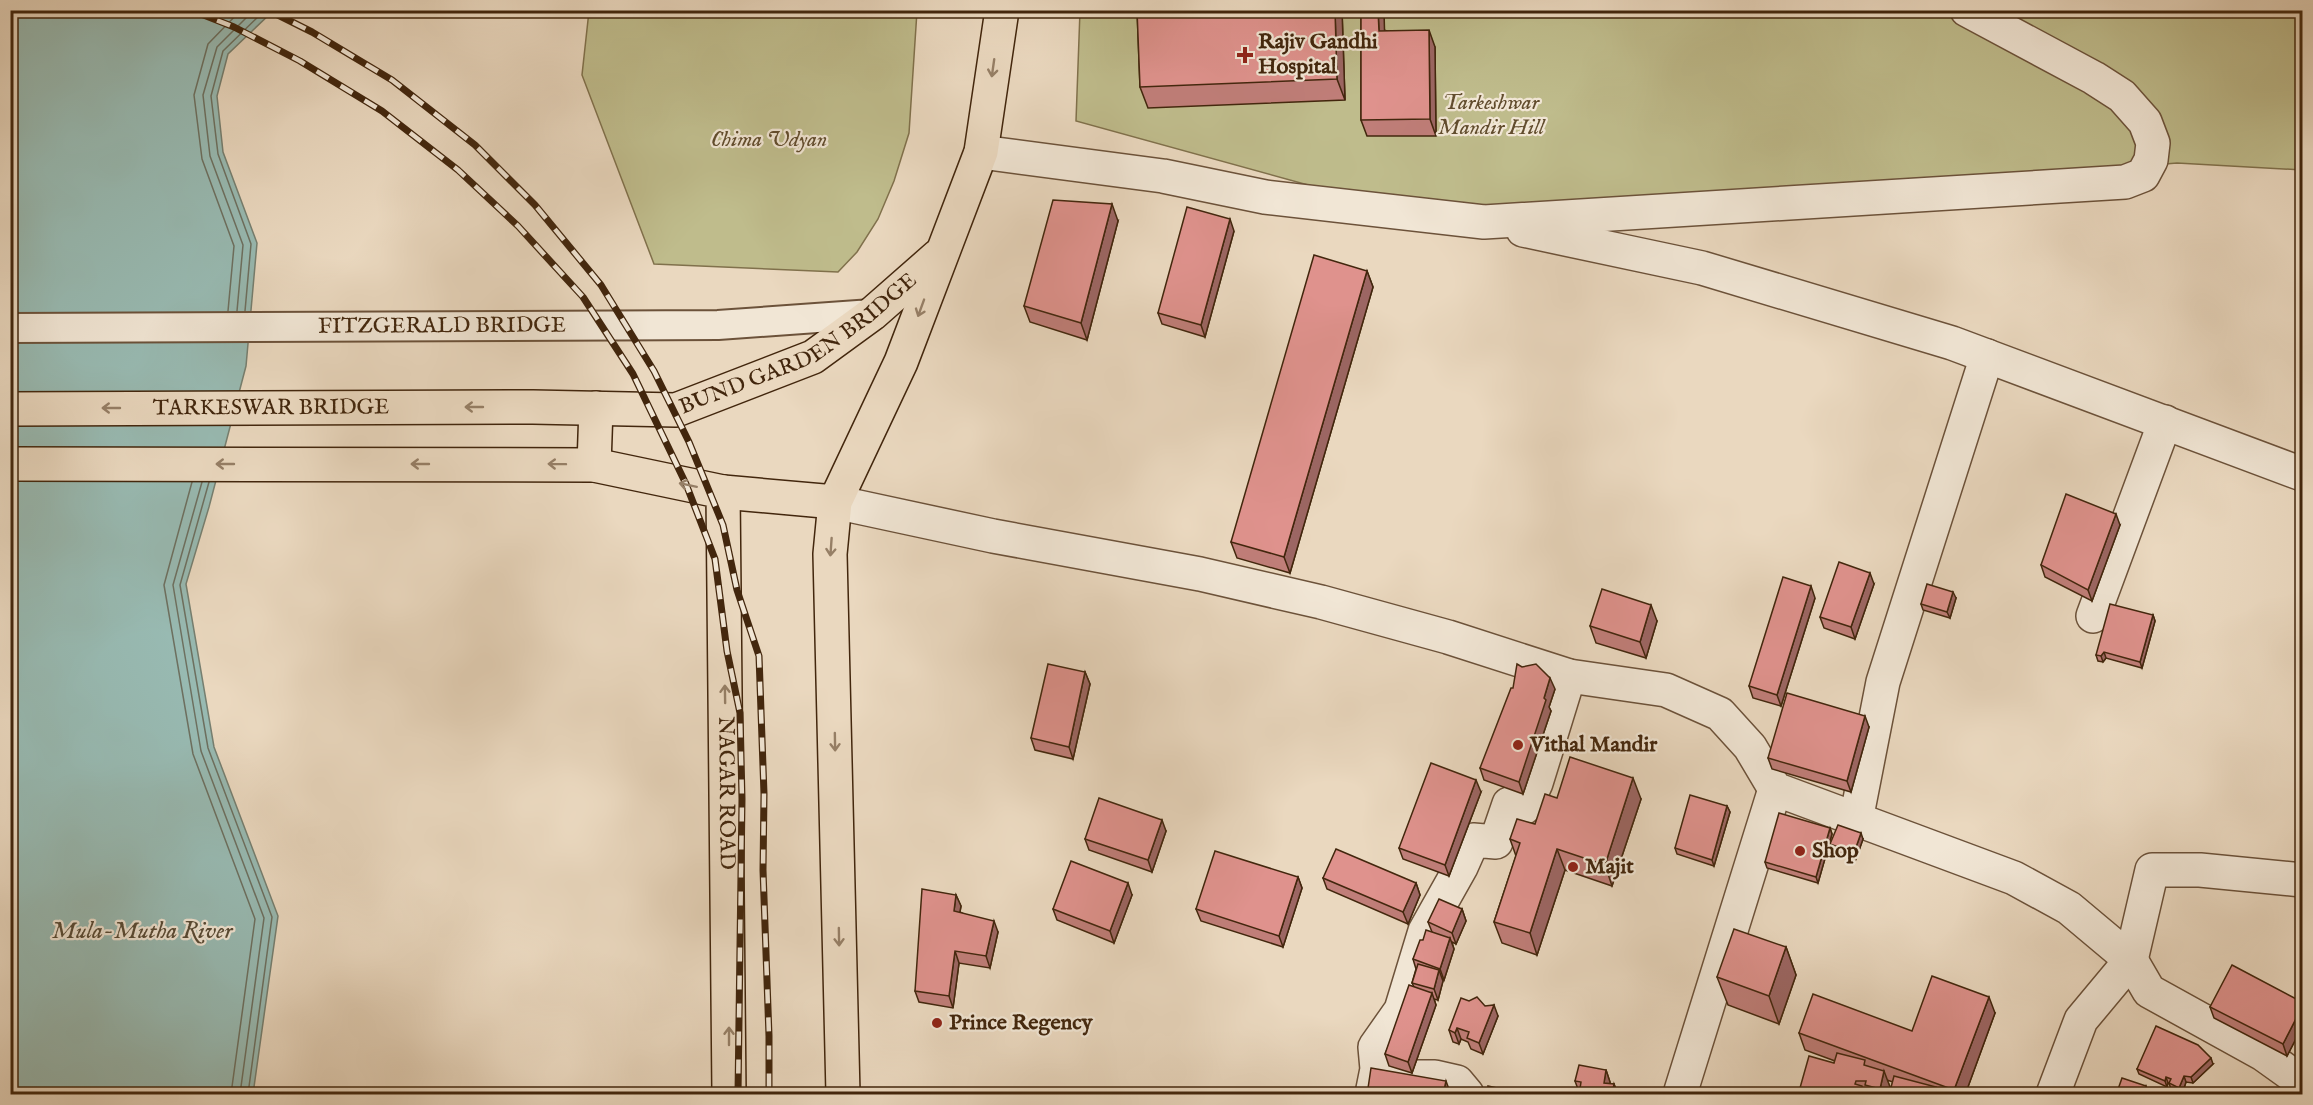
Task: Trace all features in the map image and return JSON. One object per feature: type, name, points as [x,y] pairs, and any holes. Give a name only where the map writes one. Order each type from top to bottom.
[{"type":"highway","points":[[843,1095],[830,554],[835,502],[852,461],[901,362],[942,253],[966,198],[981,152],[1002,10]]},
{"type":"highway","name":"BUND GARDEN BRIDGE","points":[[533,407],[676,410],[813,357],[872,314],[942,253]]},
{"type":"highway","name":"TARKESWAR BRIDGE","points":[[10,409],[533,407]]},
{"type":"highway","points":[[594,465],[596,408]]},
{"type":"highway","points":[[10,464],[594,465],[723,492],[835,502]]},
{"type":"highway","name":"NAGAR ROAD","points":[[723,492],[729,1095]]},
{"type":"street","points":[[1484,222],[2124,182],[2143,175],[2151,160],[2153,143],[2145,122],[2122,96],[2094,78],[1966,10]]},
{"type":"street","points":[[981,152],[1163,176],[1265,197],[1484,222],[1702,268],[1952,343],[2302,474]]},
{"type":"street","name":"FITZGERALD BRIDGE","points":[[10,328],[718,325],[872,314]]},
{"type":"street","points":[[1856,820],[1882,682],[1987,356]]},
{"type":"street","points":[[2093,616],[2165,422]]},
{"type":"street","points":[[835,502],[993,536],[1200,574],[1321,602],[1448,637],[1569,676],[1666,690],[1720,714],[1750,747],[1775,789],[2014,879],[2069,908],[2131,960],[2149,991],[2263,1054],[2302,1082]]},
{"type":"street","points":[[1467,1095],[1457,1082],[1435,1077],[1392,1077],[1375,1082],[1375,1047],[1401,1010],[1425,931],[1461,867],[1473,840],[1496,842],[1509,804],[1526,807],[1536,783],[1569,676]]},
{"type":"street","points":[[1680,1095],[1775,789]]},
{"type":"street","points":[[2053,1095],[2081,1020],[2131,960],[2152,870],[2200,870],[2302,880]]},
{"type":"green space","name":"Chima Udyan","points":[[589,11],[917,11],[909,133],[894,181],[878,219],[857,252],[838,272],[654,264],[582,75]]},
{"type":"green space","name":"Tarkeshwar Mandir Hill","points":[[1080,11],[2302,11],[2302,170],[2177,163],[1484,222],[1308,185],[1076,121]]},
{"type":"water","name":"Mula-Mutha River","points":[[10,11],[273,11],[228,54],[217,96],[223,152],[257,243],[246,366],[186,584],[214,747],[278,916],[253,1094],[11,1094]]},
{"type":"building","name":"Rajiv Gandhi Hospital","points":[[1137,10],[1335,10],[1337,79],[1140,87]]},
{"type":"building","points":[[1361,10],[1378,10],[1379,31],[1429,30],[1430,119],[1361,120]]},
{"type":"building","points":[[1053,200],[1112,204],[1081,323],[1024,306]]},
{"type":"building","points":[[1187,207],[1230,219],[1201,325],[1158,313]]},
{"type":"building","points":[[1314,255],[1367,271],[1284,557],[1231,542]]},
{"type":"building","points":[[2066,494],[2116,514],[2088,590],[2041,565]]},
{"type":"building","points":[[1839,562],[1870,573],[1851,627],[1820,617]]},
{"type":"building","points":[[1783,577],[1811,586],[1777,695],[1749,686]]},
{"type":"building","points":[[1927,584],[1953,592],[1947,612],[1921,604]]},
{"type":"building","points":[[1602,589],[1651,605],[1640,642],[1590,626]]},
{"type":"building","points":[[2110,604],[2153,615],[2140,662],[2104,652],[2101,656],[2096,655]]},
{"type":"building","points":[[1048,664],[1085,672],[1069,747],[1031,738]]},
{"type":"building","name":"Vithal Mandir","points":[[1517,664],[1522,667],[1536,664],[1550,678],[1544,698],[1546,700],[1519,782],[1480,768],[1511,688],[1513,688]]},
{"type":"building","points":[[1787,693],[1865,716],[1847,781],[1768,758]]},
{"type":"building","name":"Majit","points":[[1570,757],[1633,778],[1605,865],[1557,849],[1530,933],[1494,922],[1520,843],[1510,839],[1517,819],[1535,824],[1545,794],[1557,798]]},
{"type":"building","points":[[1431,763],[1476,780],[1445,865],[1399,848]]},
{"type":"building","points":[[1690,795],[1727,806],[1712,860],[1675,848]]},
{"type":"building","points":[[1099,798],[1162,820],[1148,860],[1085,839]]},
{"type":"building","name":"Shop","points":[[1779,813],[1830,828],[1816,877],[1765,862]]},
{"type":"building","name":"Shop","points":[[1838,825],[1861,833],[1854,853],[1830,844]]},
{"type":"building","points":[[1336,849],[1416,883],[1403,912],[1323,878]]},
{"type":"building","points":[[1215,851],[1298,877],[1279,936],[1196,909]]},
{"type":"building","points":[[1071,861],[1128,883],[1110,931],[1053,909]]},
{"type":"building","points":[[922,889],[956,895],[954,911],[994,921],[986,956],[955,951],[949,996],[915,991]]},
{"type":"building","points":[[1439,899],[1462,909],[1452,933],[1428,922]]},
{"type":"building","points":[[1734,929],[1786,947],[1769,996],[1717,977]]},
{"type":"building","points":[[1426,930],[1450,938],[1440,969],[1413,959]]},
{"type":"building","points":[[1418,964],[1439,970],[1434,989],[1412,983]]},
{"type":"building","points":[[2232,965],[2302,1002],[2302,1007],[2283,1044],[2210,1007]]},
{"type":"building","points":[[1932,976],[1989,997],[1954,1090],[1799,1033],[1813,994],[1912,1031]]},
{"type":"building","points":[[1409,985],[1432,993],[1408,1062],[1385,1054]]},
{"type":"building","points":[[1477,997],[1485,1006],[1494,1005],[1479,1043],[1467,1038],[1469,1032],[1457,1028],[1455,1033],[1449,1030],[1461,998],[1469,1001]]},
{"type":"building","points":[[2156,1026],[2198,1045],[2211,1058],[2191,1077],[2184,1076],[2179,1088],[2169,1083],[2171,1079],[2166,1077],[2165,1081],[2137,1069]]},
{"type":"building","points":[[1837,1053],[1865,1060],[1864,1065],[1884,1071],[1880,1089],[1865,1085],[1866,1081],[1856,1081],[1855,1084],[1862,1086],[1862,1089],[1878,1093],[1878,1095],[1798,1095],[1809,1056],[1834,1063]]},
{"type":"building","points":[[1579,1065],[1606,1070],[1604,1083],[1614,1084],[1612,1095],[1579,1095],[1581,1082],[1575,1081]]},
{"type":"building","points":[[1371,1068],[1446,1081],[1443,1095],[1367,1095]]},
{"type":"building","points":[[1894,1076],[1936,1087],[1934,1095],[1889,1095]]},
{"type":"building","points":[[2122,1078],[2146,1086],[2143,1095],[2116,1095]]},
{"type":"building","points":[[1488,1086],[1511,1091],[1511,1095],[1487,1095]]},
{"type":"railway","points":[[191,10],[234,27],[300,61],[382,111],[458,170],[518,226],[583,297],[633,374],[686,484],[715,559],[727,651],[740,713],[742,799],[738,1094]]},
{"type":"railway","points":[[268,10],[312,32],[392,80],[475,145],[535,205],[601,285],[654,371],[689,442],[723,525],[737,590],[759,656],[764,794],[763,870],[769,1094]]},
{"type":"place","name":"Rajiv Gandhi Hospital","points":[[1245,55]]},
{"type":"place","name":"Vithal Mandir","points":[[1518,745]]},
{"type":"place","name":"Shop","points":[[1800,851]]},
{"type":"place","name":"Majit","points":[[1573,867]]},
{"type":"place","name":"Prince Regency","points":[[937,1023]]}]
